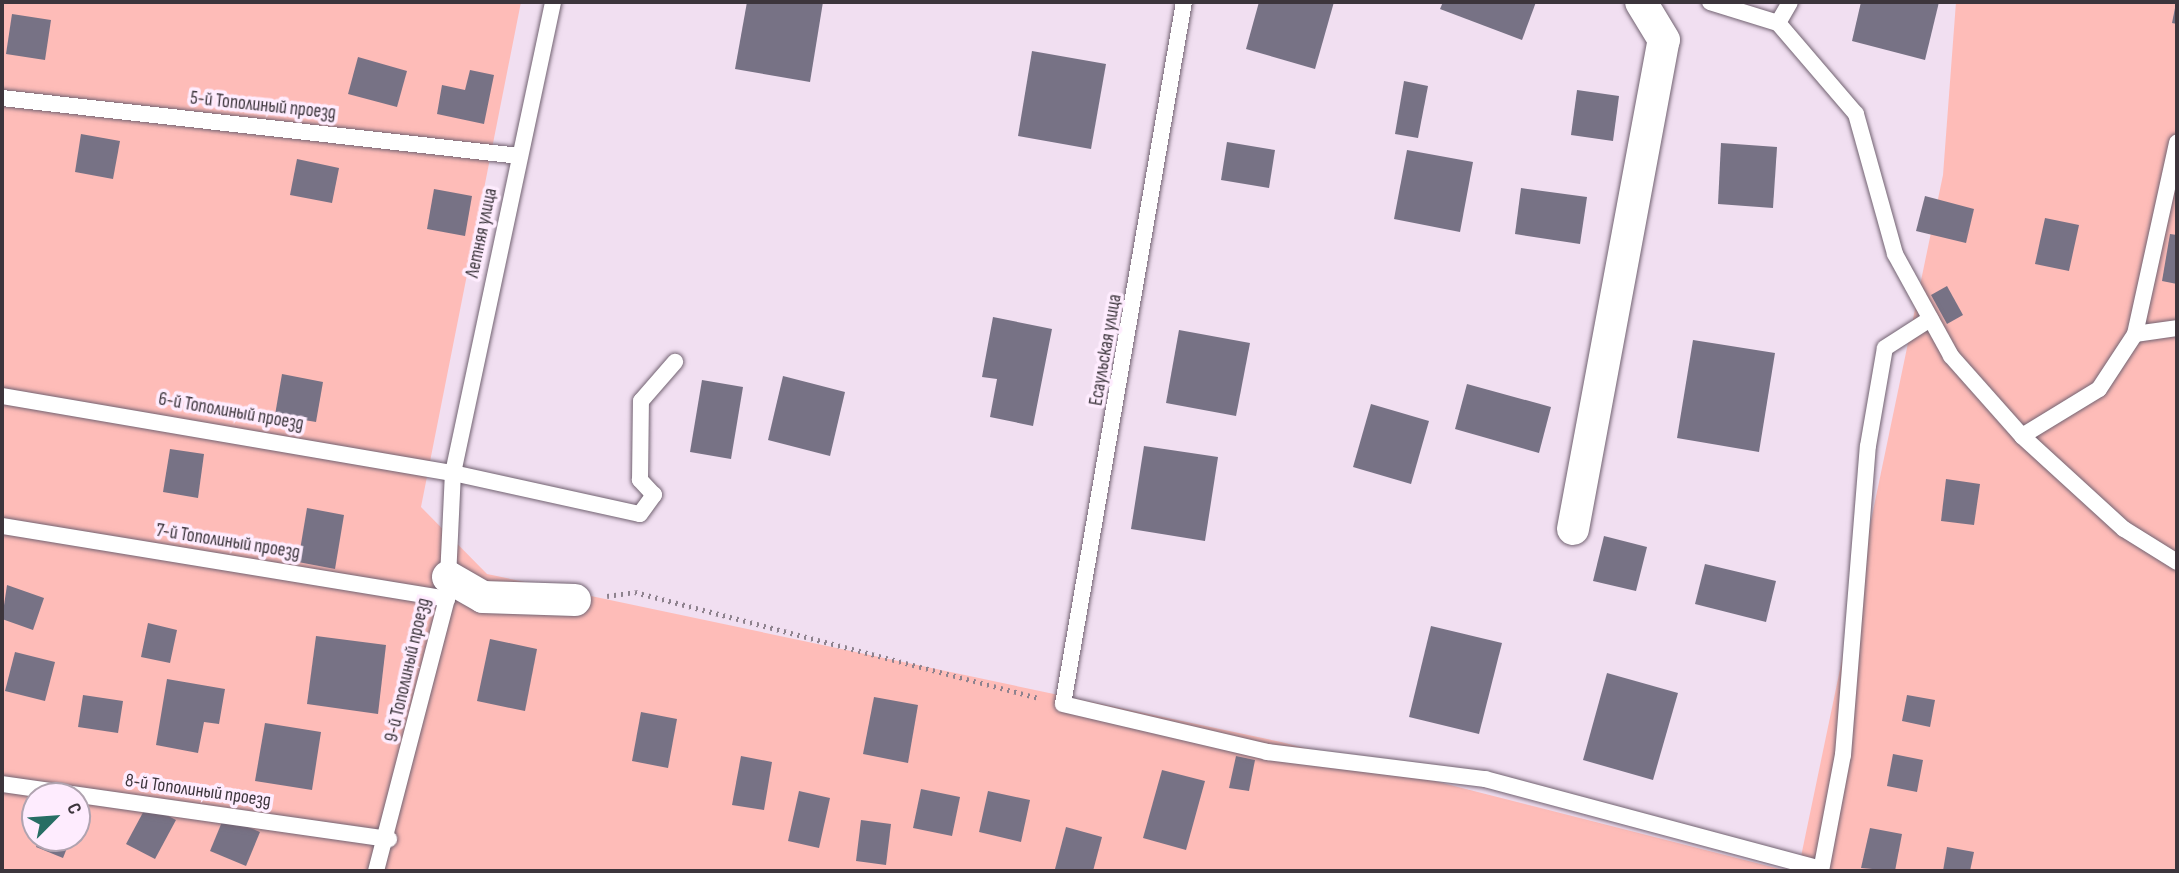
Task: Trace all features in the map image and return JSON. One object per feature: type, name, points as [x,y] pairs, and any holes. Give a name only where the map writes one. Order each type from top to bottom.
[{"type":"street","points":[[1573,529],[1664,40],[1641,2]]},
{"type":"street","points":[[448,588],[484,597],[575,600]]},
{"type":"lane","name":"Летняя улица","points":[[453,473],[553,2]]},
{"type":"lane","name":"Есаульская улица","points":[[1063,704],[1184,2]]},
{"type":"lane","points":[[1710,2],[1777,23],[1856,114],[1895,254],[1951,356],[2022,436],[2124,529],[2177,562]]},
{"type":"lane","points":[[1777,23],[1790,2]]},
{"type":"lane","name":"5-й Тополиный проезд","points":[[2,98],[520,156]]},
{"type":"lane","points":[[2022,436],[2099,389],[2135,334],[2177,143]]},
{"type":"lane","points":[[1063,704],[1267,752],[1485,779],[1821,870],[1843,755],[1868,446],[1885,348],[1930,319]]},
{"type":"lane","points":[[2135,334],[2177,328]]},
{"type":"lane","name":"6-й Тополиный проезд","points":[[2,396],[453,473],[640,514],[654,495],[640,480],[641,401],[675,362]]},
{"type":"lane","name":"9-й Тополиный проезд","points":[[376,871],[389,839],[448,588],[453,473]]},
{"type":"lane","name":"7-й Тополиный проезд","points":[[2,526],[448,588]]},
{"type":"lane","name":"8-й Тополиный проезд","points":[[2,784],[389,839]]},
{"type":"path","points":[[575,600],[635,592],[1063,704]]},
{"type":"shaded area","points":[[2,2],[521,2],[421,507],[487,574],[1281,742],[1788,871],[2,871]]},
{"type":"shaded area","points":[[1956,2],[2177,2],[2177,871],[1798,871],[1943,175]]},
{"type":"building","points":[[747,2],[823,2],[810,82],[735,69]]},
{"type":"building","points":[[1259,2],[1334,2],[1315,69],[1246,49]]},
{"type":"building","points":[[1443,2],[1536,2],[1522,40],[1440,9]]},
{"type":"building","points":[[1861,2],[1939,2],[1925,60],[1852,41]]},
{"type":"building","points":[[2177,4],[2177,24],[2172,23]]},
{"type":"building","points":[[12,14],[51,20],[45,60],[6,54]]},
{"type":"building","points":[[1032,51],[1106,64],[1091,149],[1018,136]]},
{"type":"building","points":[[358,57],[407,71],[397,107],[348,94]]},
{"type":"building","points":[[470,70],[494,75],[484,124],[437,114],[442,85],[465,90]]},
{"type":"building","points":[[1404,81],[1428,86],[1418,138],[1395,134]]},
{"type":"building","points":[[1577,90],[1619,96],[1613,141],[1571,135]]},
{"type":"building","points":[[81,134],[120,141],[113,179],[75,172]]},
{"type":"building","points":[[1227,142],[1275,150],[1269,188],[1221,180]]},
{"type":"building","points":[[1721,143],[1777,147],[1773,208],[1718,204]]},
{"type":"building","points":[[1407,150],[1473,162],[1460,232],[1394,219]]},
{"type":"building","points":[[297,159],[339,168],[332,203],[290,195]]},
{"type":"building","points":[[1521,188],[1587,197],[1580,244],[1515,234]]},
{"type":"building","points":[[434,189],[472,196],[465,236],[427,229]]},
{"type":"building","points":[[1925,196],[1974,209],[1966,243],[1916,231]]},
{"type":"building","points":[[2045,218],[2079,225],[2069,271],[2035,264]]},
{"type":"building","points":[[2170,234],[2177,235],[2177,284],[2162,281]]},
{"type":"building","points":[[1947,286],[1963,315],[1947,324],[1931,295]]},
{"type":"building","points":[[993,317],[1052,329],[1033,426],[990,417],[997,379],[982,377]]},
{"type":"building","points":[[1179,330],[1250,343],[1236,416],[1166,403]]},
{"type":"building","points":[[1693,340],[1775,353],[1759,452],[1677,438]]},
{"type":"building","points":[[282,374],[323,382],[316,422],[275,415]]},
{"type":"building","points":[[783,376],[845,392],[830,456],[768,440]]},
{"type":"building","points":[[702,380],[743,387],[731,459],[690,452]]},
{"type":"building","points":[[1467,384],[1551,407],[1539,453],[1455,429]]},
{"type":"building","points":[[1371,404],[1429,421],[1411,484],[1353,467]]},
{"type":"building","points":[[1144,446],[1218,457],[1205,541],[1131,529]]},
{"type":"building","points":[[170,449],[204,454],[198,498],[163,492]]},
{"type":"building","points":[[1946,479],[1980,484],[1974,525],[1941,521]]},
{"type":"building","points":[[307,508],[344,515],[335,569],[298,562]]},
{"type":"building","points":[[1604,536],[1647,547],[1636,591],[1593,581]]},
{"type":"building","points":[[1705,564],[1776,581],[1766,622],[1695,604]]},
{"type":"building","points":[[7,585],[44,598],[33,630],[2,619]]},
{"type":"building","points":[[148,623],[177,630],[170,663],[141,657]]},
{"type":"building","points":[[1431,626],[1502,643],[1479,734],[1409,717]]},
{"type":"building","points":[[316,636],[386,645],[378,714],[307,704]]},
{"type":"building","points":[[490,639],[537,649],[525,711],[477,701]]},
{"type":"building","points":[[15,652],[55,662],[45,701],[5,691]]},
{"type":"building","points":[[1607,673],[1678,693],[1653,780],[1583,760]]},
{"type":"building","points":[[167,679],[225,689],[219,724],[204,722],[198,753],[156,745]]},
{"type":"building","points":[[83,695],[123,701],[118,733],[78,727]]},
{"type":"building","points":[[1907,695],[1935,700],[1930,727],[1902,721]]},
{"type":"building","points":[[874,697],[918,705],[908,763],[863,754]]},
{"type":"building","points":[[641,712],[677,719],[668,768],[632,761]]},
{"type":"building","points":[[265,723],[321,732],[312,790],[255,781]]},
{"type":"building","points":[[1893,754],[1923,760],[1917,792],[1887,786]]},
{"type":"building","points":[[741,756],[772,762],[764,810],[732,805]]},
{"type":"building","points":[[1236,756],[1255,760],[1249,791],[1229,788]]},
{"type":"building","points":[[1162,770],[1205,781],[1186,850],[1143,838]]},
{"type":"building","points":[[921,789],[960,797],[952,836],[913,828]]},
{"type":"building","points":[[799,791],[830,798],[819,848],[788,841]]},
{"type":"building","points":[[988,791],[1030,800],[1021,842],[979,832]]},
{"type":"building","points":[[147,805],[176,820],[155,859],[126,844]]},
{"type":"building","points":[[224,817],[260,832],[246,866],[210,851]]},
{"type":"building","points":[[861,820],[891,824],[886,865],[856,861]]},
{"type":"building","points":[[1066,827],[1102,837],[1093,871],[1055,869]]},
{"type":"building","points":[[1870,828],[1902,834],[1895,871],[1861,868]]},
{"type":"building","points":[[1947,847],[1974,852],[1970,871],[1943,871]]},
{"type":"building","points":[[48,852],[65,852],[63,858]]}]
